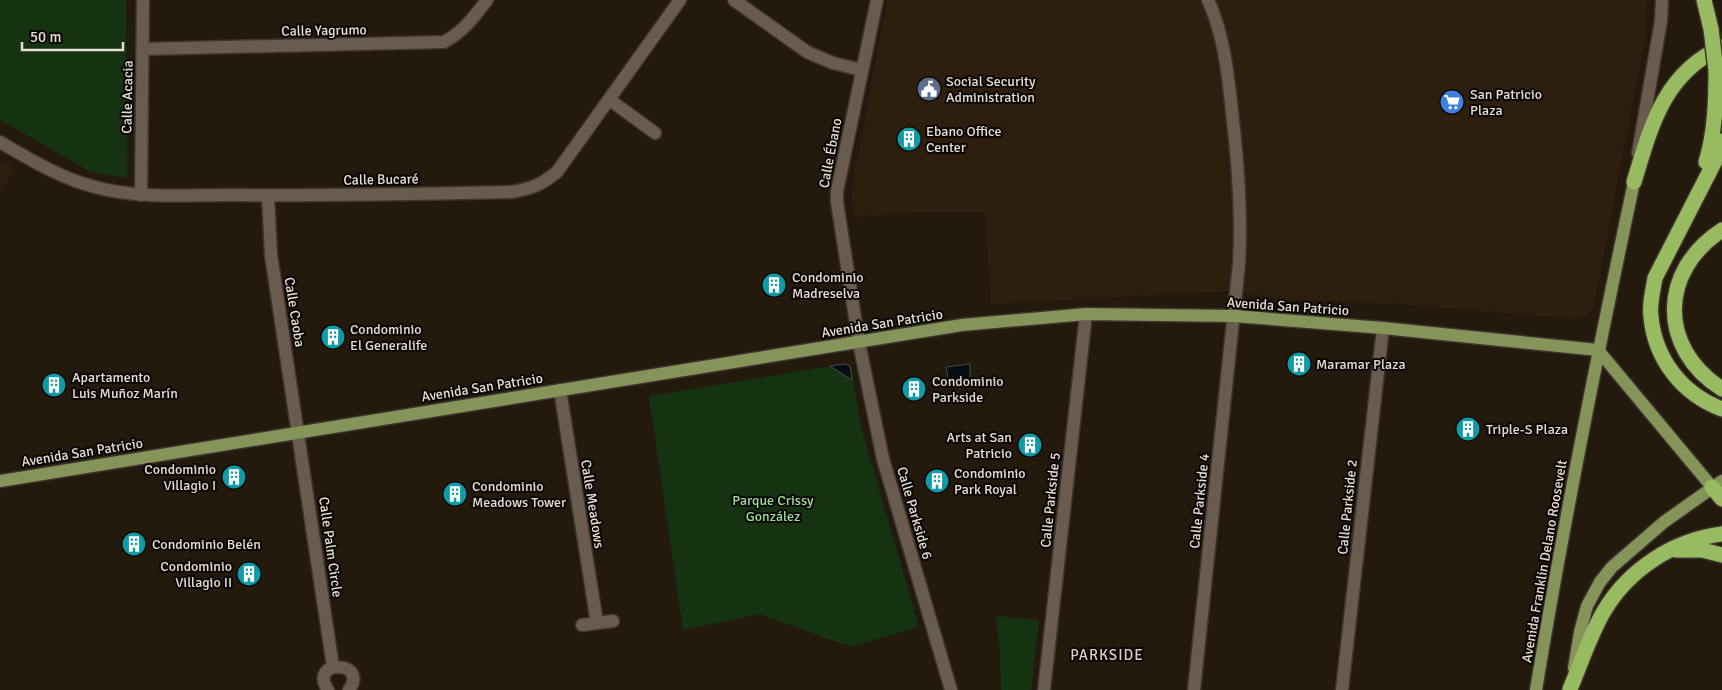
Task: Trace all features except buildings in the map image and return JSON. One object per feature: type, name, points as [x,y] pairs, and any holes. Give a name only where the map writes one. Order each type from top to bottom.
[{"type":"highway","points":[[1693,206],[1710,149],[1716,95],[1716,70],[1712,29],[1704,0]]},
{"type":"highway","points":[[1634,182],[1648,137],[1673,85],[1681,74],[1698,60],[1722,47]]},
{"type":"highway","points":[[1722,141],[1717,157],[1655,278],[1650,315],[1655,340],[1665,364],[1690,391],[1706,402],[1722,409]]},
{"type":"highway","points":[[1722,230],[1706,240],[1691,257],[1680,276],[1675,298],[1675,321],[1680,343],[1691,362],[1707,379],[1722,389]]},
{"type":"highway","points":[[1717,484],[1722,499]]},
{"type":"highway","points":[[1570,689],[1604,611],[1626,582],[1642,568],[1680,544],[1722,534]]},
{"type":"highway","points":[[1670,550],[1702,550],[1722,554]]},
{"type":"main road","name":"Avenida Franklin Delano Roosevelt","points":[[1536,690],[1598,350],[1634,182]]},
{"type":"main road","name":"Avenida San Patricio","points":[[0,481],[962,325],[1086,314],[1234,316],[1383,328],[1598,350]]},
{"type":"main road","points":[[1570,689],[1580,632],[1587,606],[1600,582],[1612,567],[1664,522],[1717,484],[1598,350]]},
{"type":"street","name":"Calle Acacia","points":[[141,195],[143,0]]},
{"type":"street","name":"Calle Yagrumo","points":[[143,49],[444,42],[455,36],[470,23],[487,0]]},
{"type":"street","name":"Calle Bucaré","points":[[0,142],[50,171],[72,180],[106,190],[141,195],[268,196],[511,192],[527,190],[544,183],[557,172],[680,0]]},
{"type":"street","points":[[734,0],[807,52],[833,63],[862,70]]},
{"type":"street","name":"Calle Parkside 4","points":[[1194,690],[1242,228],[1237,157],[1227,65],[1214,12],[1208,0]]},
{"type":"street","points":[[1634,182],[1661,21],[1662,0]]},
{"type":"street","name":"Calle Ébano","points":[[859,343],[837,197],[876,2]]},
{"type":"street","points":[[610,100],[655,133]]},
{"type":"street","name":"Calle Caoba","points":[[268,196],[271,255],[299,432]]},
{"type":"street","name":"Calle Parkside 5","points":[[1044,690],[1086,314]]},
{"type":"street","name":"Calle Parkside 2","points":[[1342,690],[1383,328]]},
{"type":"street","name":"Calle Parkside 6","points":[[859,343],[883,459],[951,690]]},
{"type":"street","name":"Calle Meadows","points":[[560,390],[597,623]]},
{"type":"street","name":"Calle Palm Circle","points":[[299,432],[333,667]]},
{"type":"street","points":[[582,625],[613,621]]},
{"type":"street","points":[[328,690],[324,683],[327,671],[333,667],[342,666],[350,672],[353,681],[349,690]]},
{"type":"shaded area","points":[[887,0],[1647,0],[1645,36],[1637,82],[1594,304],[1588,315],[1576,319],[1398,304],[1277,299],[1228,291],[991,304],[985,212],[923,212],[854,217],[853,182]]},
{"type":"shaded area","points":[[0,160],[14,168],[0,193]]},
{"type":"shaded area","points":[[844,364],[850,366],[852,380],[830,366]]},
{"type":"shaded area","points":[[970,364],[970,379],[949,383],[946,367]]},
{"type":"green space","points":[[0,0],[126,0],[127,178],[91,172],[0,120]]},
{"type":"green space","name":"Parque Crissy González","points":[[844,364],[851,367],[861,427],[919,627],[850,647],[760,614],[683,630],[649,396]]},
{"type":"green space","points":[[996,616],[1039,620],[1031,690],[1001,690]]},
{"type":"place","name":"Social Security Administration","points":[[929,89]]},
{"type":"place","name":"San Patricio Plaza","points":[[1452,102]]},
{"type":"place","name":"Ebano Office Center","points":[[909,139]]},
{"type":"place","name":"Condominio Madreselva","points":[[774,285]]},
{"type":"place","name":"Condominio El Generalife","points":[[333,337]]},
{"type":"place","name":"Maramar Plaza","points":[[1299,364]]},
{"type":"place","name":"Apartamento Luis Muñoz Marín","points":[[54,385]]},
{"type":"place","name":"Condominio Parkside","points":[[914,389]]},
{"type":"place","name":"Triple-S Plaza","points":[[1468,429]]},
{"type":"place","name":"Arts at San Patricio","points":[[1030,445]]},
{"type":"place","name":"Condominio Villagio I","points":[[234,477]]},
{"type":"place","name":"Condominio Park Royal","points":[[937,481]]},
{"type":"place","name":"Condominio Meadows Tower","points":[[455,494]]},
{"type":"place","name":"Condominio Belén","points":[[134,544]]},
{"type":"place","name":"Condominio Villagio II","points":[[249,574]]},
{"type":"district","name":"PARKSIDE","points":[[1107,655]]}]
